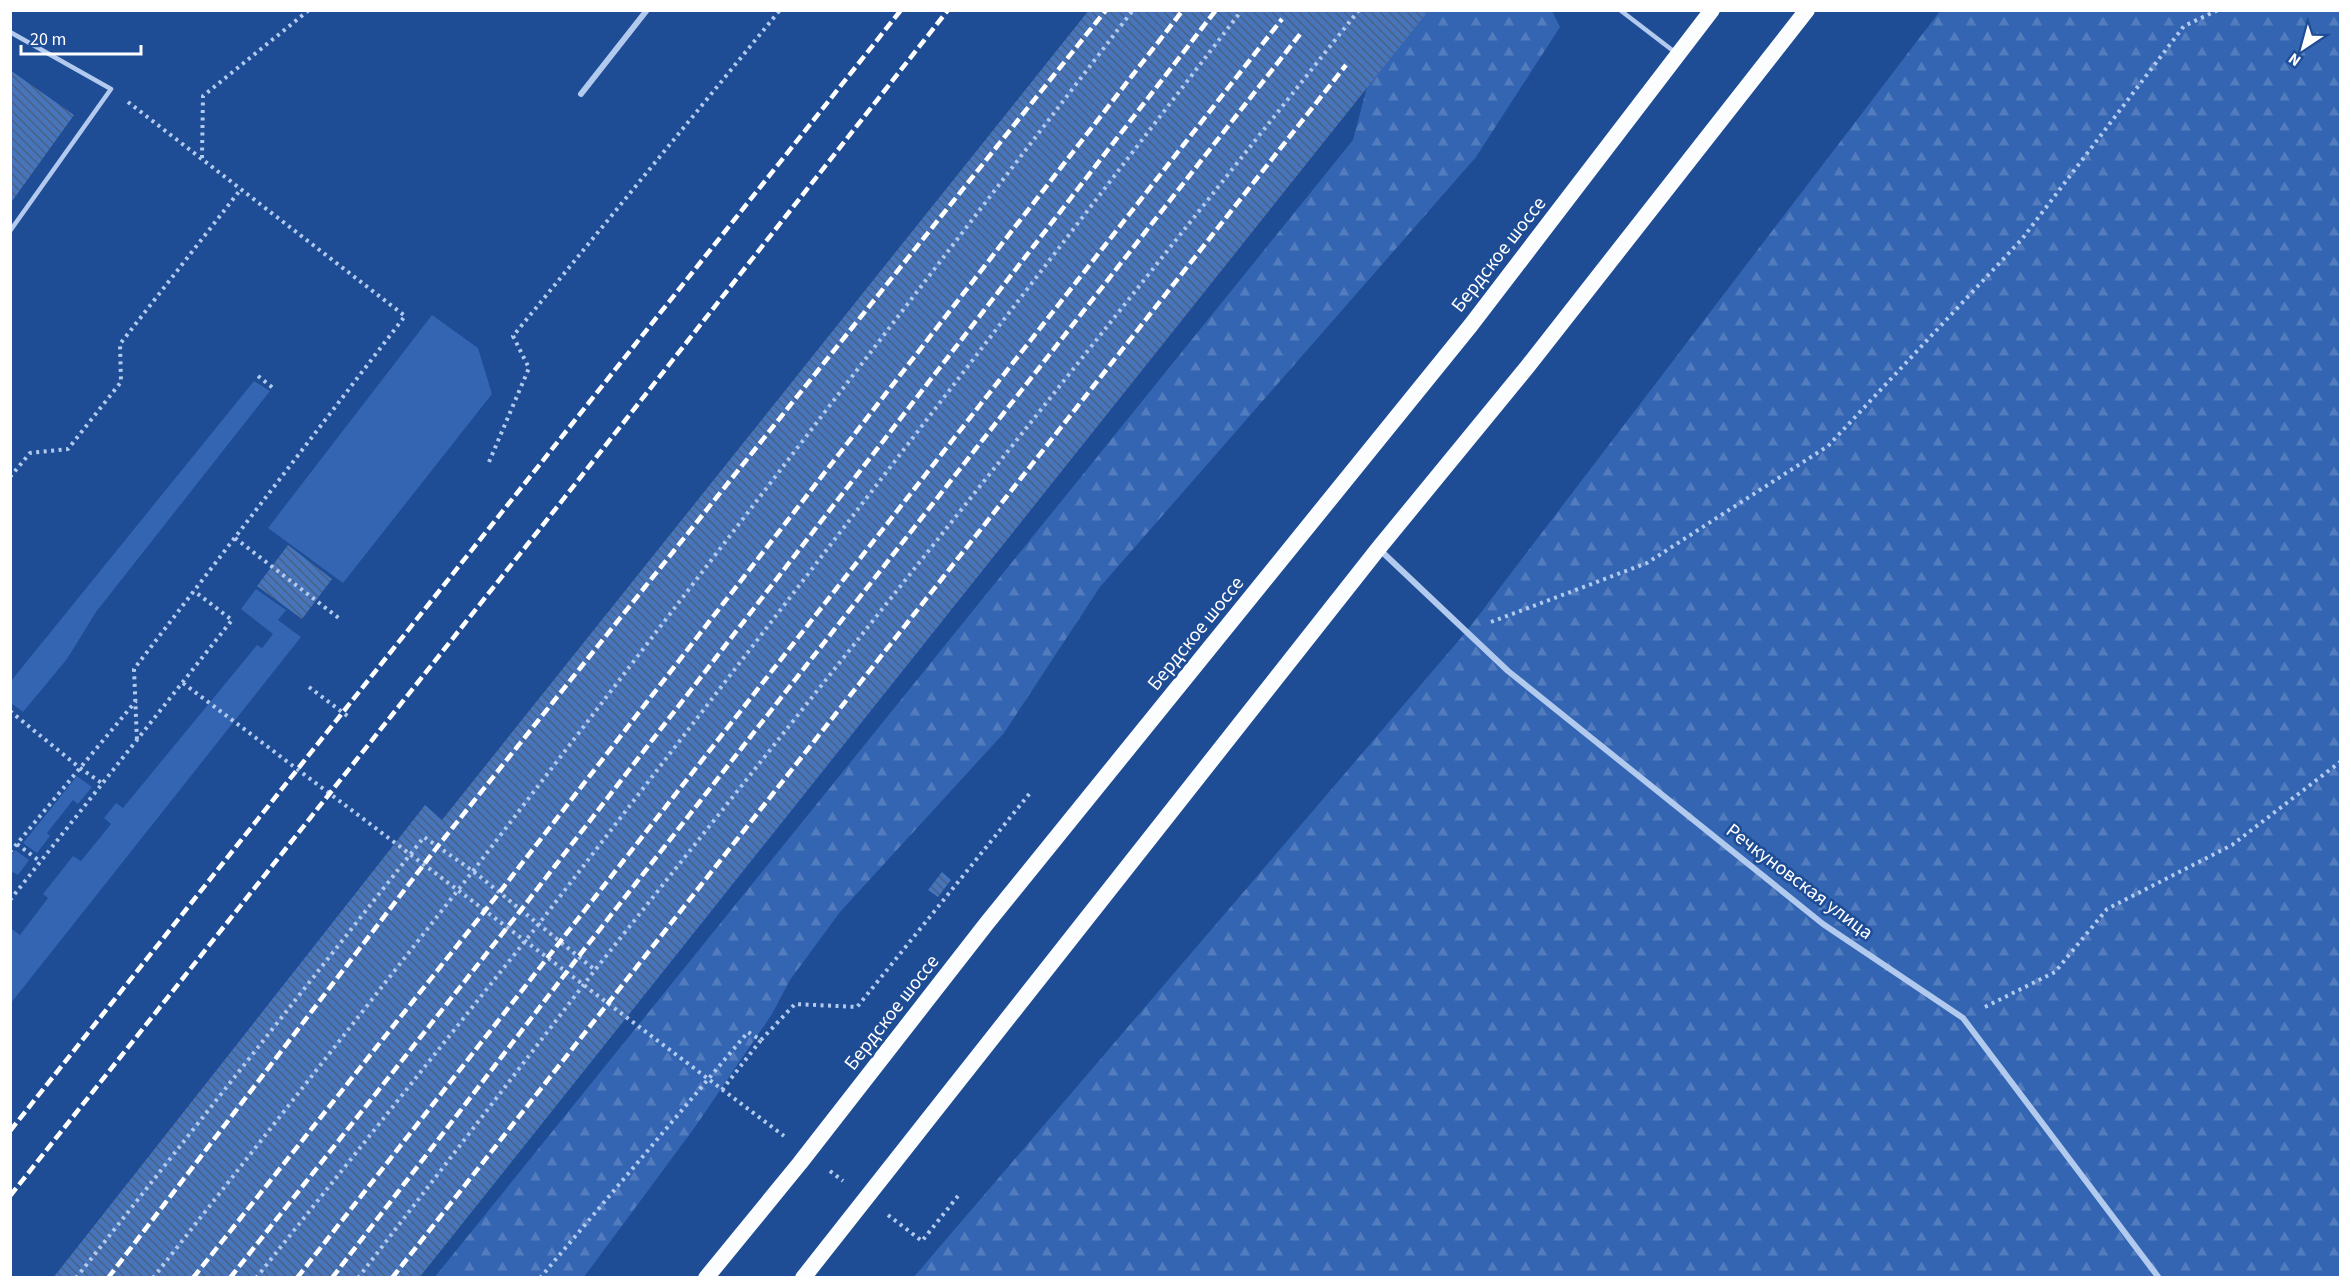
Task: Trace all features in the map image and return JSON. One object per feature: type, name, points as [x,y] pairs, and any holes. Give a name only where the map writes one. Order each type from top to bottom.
[{"type":"highway","name":"Бердское шоссе","points":[[706,1278],[800,1163],[987,923],[1471,325],[1712,10]]},
{"type":"highway","points":[[803,1278],[1378,549],[1528,366],[1808,10]]},
{"type":"street","points":[[580,94],[647,10]]},
{"type":"street","name":"Речкуновская улица","points":[[1378,549],[1508,671],[1824,924],[1963,1018],[2159,1278]]},
{"type":"lane","points":[[1620,10],[1678,54]]},
{"type":"lane","points":[[10,32],[111,89],[10,231]]},
{"type":"path","points":[[202,159],[203,96],[309,10]]},
{"type":"path","points":[[489,462],[529,368],[513,336],[780,10]]},
{"type":"path","points":[[153,1278],[472,871],[1132,10]]},
{"type":"path","points":[[256,1278],[538,925],[1242,10]]},
{"type":"path","points":[[358,1278],[595,970],[1359,10]]},
{"type":"path","points":[[1466,632],[1647,563],[1828,446],[2022,239],[2184,26],[2218,10]]},
{"type":"path","points":[[111,89],[405,316],[134,669],[137,741]]},
{"type":"path","points":[[10,477],[30,453],[68,449],[75,441],[121,382],[120,344],[241,189]]},
{"type":"path","points":[[258,376],[273,387]]},
{"type":"path","points":[[235,538],[340,619]]},
{"type":"path","points":[[10,900],[232,620],[194,591]]},
{"type":"path","points":[[183,683],[722,1090],[761,1040],[795,1004],[857,1007],[1030,793]]},
{"type":"path","points":[[309,687],[350,718]]},
{"type":"path","points":[[10,852],[136,701]]},
{"type":"path","points":[[10,711],[103,784]]},
{"type":"path","points":[[1963,1018],[2055,972],[2107,909],[2232,845],[2340,762]]},
{"type":"path","points":[[76,1278],[423,837],[472,871],[595,970]]},
{"type":"path","points":[[17,844],[41,862]]},
{"type":"path","points":[[540,1278],[748,1032],[761,1040]]},
{"type":"path","points":[[922,1241],[958,1196]]},
{"type":"green space","points":[[1387,11],[1552,11],[1560,27],[1476,157],[1100,587],[1004,733],[840,912],[790,980],[772,1014],[695,1127],[584,1277],[434,1278],[1353,140]]},
{"type":"green space","points":[[1940,11],[2340,11],[2340,1277],[913,1278],[1466,632]]},
{"type":"green space","points":[[432,315],[478,348],[492,394],[343,583],[268,528]]},
{"type":"green space","points":[[254,381],[270,391],[96,612],[67,659],[23,712],[11,703],[11,681]]},
{"type":"green space","points":[[256,589],[286,610],[278,620],[301,637],[11,1003],[12,929],[20,935],[48,898],[43,894],[73,856],[81,861],[111,824],[104,818],[116,803],[123,808],[257,645],[262,648],[273,634],[241,609]]},
{"type":"green space","points":[[77,776],[92,787],[78,804],[73,800],[47,833],[50,836],[37,853],[23,843]]},
{"type":"green space","points":[[15,850],[29,860],[18,875],[13,872],[11,875],[11,856]]},
{"type":"building","points":[[1089,10],[1429,10],[419,1278],[53,1278],[425,805],[442,820]]},
{"type":"building","points":[[10,70],[74,115],[10,204]]},
{"type":"building","points":[[288,545],[332,579],[302,619],[257,586]]},
{"type":"building","points":[[942,872],[951,880],[938,897],[928,890]]},
{"type":"railway","points":[[10,1131],[901,10]]},
{"type":"railway","points":[[10,1196],[948,10]]},
{"type":"railway","points":[[108,1278],[438,846],[1106,10]]},
{"type":"railway","points":[[193,1278],[499,893],[1183,10]]},
{"type":"railway","points":[[230,1278],[521,910],[1216,10]]},
{"type":"railway","points":[[297,1278],[1282,19]]},
{"type":"railway","points":[[332,1278],[579,956],[1301,33]]},
{"type":"railway","points":[[392,1278],[1346,65]]}]
